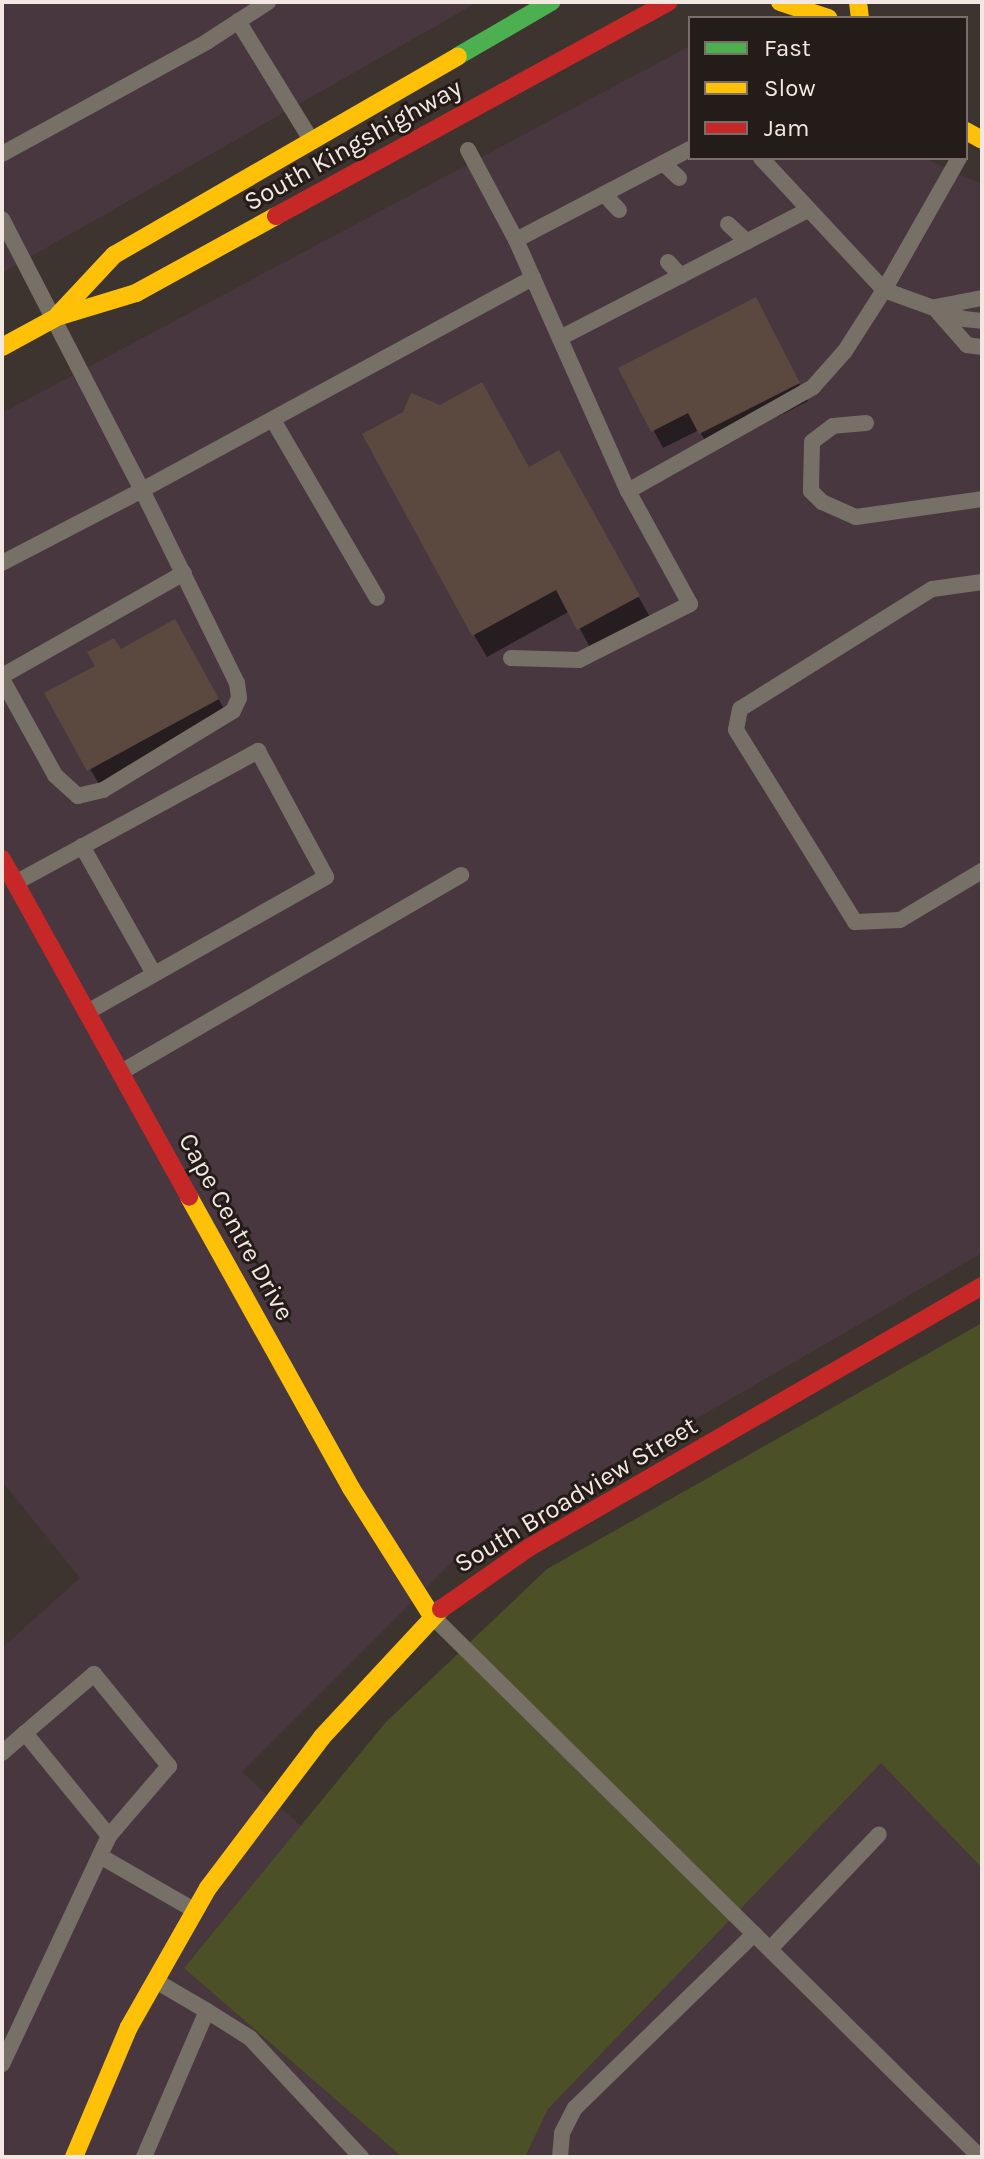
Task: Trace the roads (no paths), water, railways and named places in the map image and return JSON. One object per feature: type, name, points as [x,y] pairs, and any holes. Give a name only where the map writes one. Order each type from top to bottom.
[{"type":"street","name":"South Kingshighway","points":[[57,317],[114,255],[310,138],[551,2]]},
{"type":"street","name":"South Kingshighway","points":[[2,347],[57,317],[136,293],[668,2]]},
{"type":"street","points":[[780,2],[822,16]]},
{"type":"street","name":"Cape Centre Drive","points":[[2,859],[351,1488],[432,1616]]},
{"type":"street","name":"South Broadview Street","points":[[74,2157],[129,2027],[195,1910],[322,1737],[432,1616],[530,1547],[982,1286]]},
{"type":"lane","points":[[2,154],[268,2]]},
{"type":"lane","points":[[238,21],[310,138]]},
{"type":"lane","points":[[468,150],[516,240],[628,491],[690,604],[579,660],[511,658]]},
{"type":"lane","points":[[516,240],[688,150]]},
{"type":"lane","points":[[763,160],[806,211],[884,290],[982,321]]},
{"type":"lane","points":[[628,491],[813,387],[845,351],[884,290],[958,160]]},
{"type":"lane","points":[[663,163],[679,178]]},
{"type":"lane","points":[[604,194],[619,210]]},
{"type":"lane","points":[[560,338],[806,211]]},
{"type":"lane","points":[[2,219],[57,317],[184,573],[237,683],[239,698],[233,711],[103,790],[78,796],[67,791],[2,678],[184,573]]},
{"type":"lane","points":[[728,224],[747,242]]},
{"type":"lane","points":[[668,262],[681,276]]},
{"type":"lane","points":[[2,563],[533,278]]},
{"type":"lane","points":[[935,307],[982,298]]},
{"type":"lane","points":[[935,307],[967,345],[982,347]]},
{"type":"lane","points":[[273,420],[377,598]]},
{"type":"lane","points":[[866,423],[833,426],[812,442],[811,491],[836,510],[856,517],[982,499]]},
{"type":"lane","points":[[982,582],[932,589],[740,709],[736,730],[855,922],[900,920],[982,871]]},
{"type":"lane","points":[[15,883],[258,751],[326,877],[88,1012]]},
{"type":"lane","points":[[82,846],[154,974]]},
{"type":"lane","points":[[120,1072],[461,875]]},
{"type":"lane","points":[[432,1616],[980,2157]]},
{"type":"lane","points":[[2,1753],[94,1674],[169,1766],[109,1836],[2,2064]]},
{"type":"lane","points":[[25,1733],[109,1836]]},
{"type":"lane","points":[[770,1949],[879,1834]]},
{"type":"lane","points":[[100,1856],[195,1910]]},
{"type":"lane","points":[[560,2157],[562,2133],[575,2108],[754,1934]]},
{"type":"lane","points":[[155,1981],[250,2038],[361,2157]]},
{"type":"lane","points":[[144,2157],[207,2011]]}]
